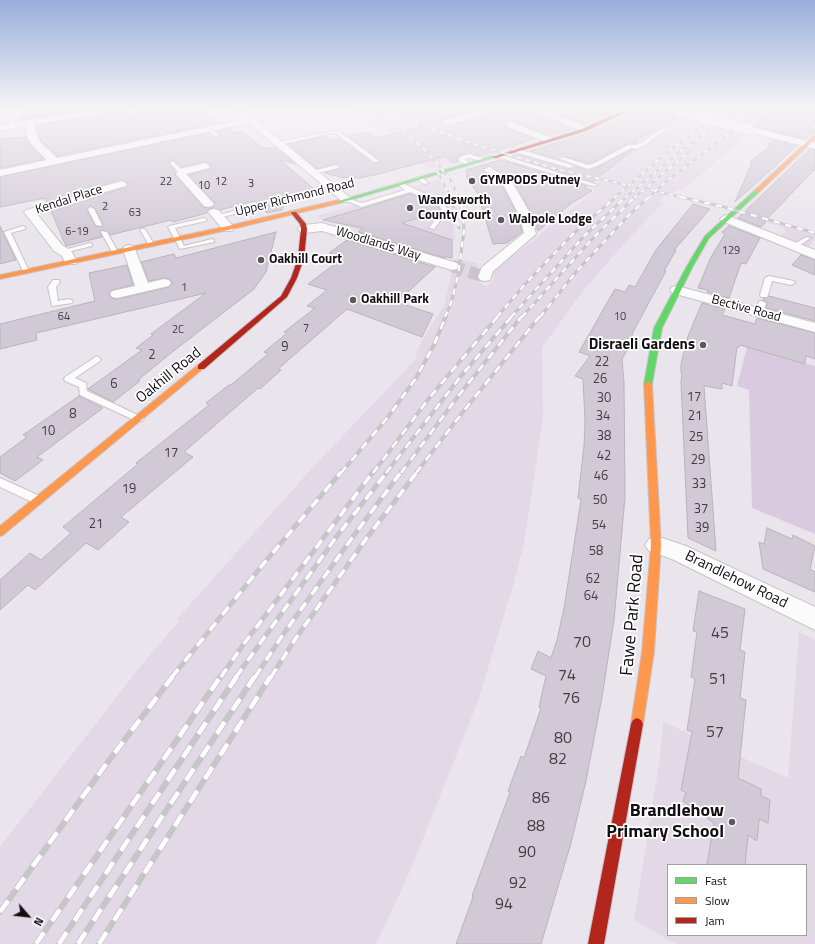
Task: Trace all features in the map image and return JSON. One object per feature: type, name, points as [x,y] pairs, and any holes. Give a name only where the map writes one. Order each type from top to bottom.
[{"type":"main road","name":"Upper Richmond Road","points":[[0,276],[294,213],[403,186],[510,151]]},
{"type":"main road","name":"Fawe Park Road","points":[[600,942],[648,652],[656,546],[648,385],[652,355],[658,328],[697,252],[707,237],[804,151]]},
{"type":"main road","points":[[294,213],[303,224],[304,229]]},
{"type":"main road","name":"Oakhill Road","points":[[0,532],[139,419],[261,318],[284,297],[299,264],[304,229]]},
{"type":"street","points":[[43,151],[54,161]]},
{"type":"street","points":[[0,172],[100,151]]},
{"type":"street","points":[[288,151],[347,200]]},
{"type":"street","points":[[467,164],[477,169],[489,170],[500,166],[500,163],[489,157]]},
{"type":"street","points":[[205,166],[183,171],[181,174],[214,210],[228,228]]},
{"type":"street","points":[[485,277],[487,270],[492,265],[530,234],[525,215],[507,182],[489,170]]},
{"type":"street","name":"Kendal Place","points":[[71,261],[67,254],[58,248],[30,212],[34,209],[81,198],[97,190],[122,184]]},
{"type":"street","points":[[726,219],[815,255]]},
{"type":"street","name":"Woodlands Way","points":[[304,229],[322,227],[452,266]]},
{"type":"street","points":[[129,249],[142,288]]},
{"type":"street","points":[[117,294],[164,283]]},
{"type":"street","name":"Bective Road","points":[[677,290],[760,308],[815,328]]},
{"type":"street","name":"Brandlehow Road","points":[[656,546],[678,552],[815,619]]},
{"type":"lane","points":[[363,151],[376,160]]},
{"type":"lane","points":[[522,151],[550,162],[586,170]]},
{"type":"lane","points":[[529,151],[547,154]]},
{"type":"lane","points":[[563,159],[588,167],[595,165],[621,151]]},
{"type":"lane","points":[[489,157],[595,185]]},
{"type":"lane","points":[[173,163],[179,170],[183,171]]},
{"type":"lane","points":[[313,172],[336,167]]},
{"type":"lane","points":[[403,186],[442,203],[445,211],[432,228]]},
{"type":"lane","points":[[91,209],[99,225]]},
{"type":"lane","points":[[214,210],[249,209]]},
{"type":"lane","points":[[204,220],[171,227],[182,248],[212,242]]},
{"type":"lane","points":[[23,228],[7,232],[26,271]]},
{"type":"lane","points":[[143,230],[151,244]]},
{"type":"lane","points":[[104,232],[115,252]]},
{"type":"lane","points":[[794,246],[808,238]]},
{"type":"lane","points":[[63,251],[90,245]]},
{"type":"lane","points":[[764,295],[770,278],[790,283]]},
{"type":"lane","points":[[56,282],[52,287],[55,304],[69,301]]},
{"type":"lane","points":[[97,359],[68,379],[83,385],[83,393],[139,419]]},
{"type":"lane","points":[[0,482],[38,500]]},
{"type":"shaded area","points":[[407,151],[443,151],[442,152],[452,163],[430,169],[413,158]]},
{"type":"shaded area","points":[[528,151],[729,151],[684,188],[664,196],[660,200],[664,202],[633,234],[586,287],[542,347],[543,418],[524,544],[513,586],[478,701],[411,869],[376,944],[0,944],[0,847],[140,667],[179,621],[177,619],[314,466],[418,357],[415,355],[424,337],[444,306],[455,259],[477,263],[481,284],[487,286],[494,280],[492,271],[533,241],[553,223],[595,191],[506,161],[511,158],[509,157]]},
{"type":"shaded area","points":[[439,179],[449,200],[453,216],[455,241],[391,219],[377,236],[317,218],[319,215],[390,195]]},
{"type":"shaded area","points":[[769,222],[815,235],[815,240],[808,247],[781,236],[786,231],[783,227],[768,223]]},
{"type":"shaded area","points":[[747,347],[815,366],[815,534],[752,508],[749,390],[737,386]]},
{"type":"shaded area","name":"Brandlehow Primary School","points":[[799,632],[815,640],[815,944],[676,944],[634,920],[659,764],[663,722],[788,778]]},
{"type":"building","points":[[0,151],[36,151],[44,159],[0,168]]},
{"type":"building","points":[[52,151],[81,151],[57,156]]},
{"type":"building","points":[[123,151],[280,151],[296,164],[280,160],[320,194],[284,203],[282,210],[267,213],[255,201],[220,210],[214,208],[209,209],[207,213],[173,222],[171,220],[110,235],[107,231],[102,230],[100,232],[102,237],[66,246],[51,211],[126,187],[128,183],[122,180],[47,203],[45,198],[0,207],[0,177]],"holes":[[[173,160],[181,167],[205,162],[211,165],[209,169],[189,175],[215,203],[213,207],[203,207],[175,175],[176,172],[169,163]],[[90,206],[95,208],[103,224],[102,227],[95,226],[87,210]]]},
{"type":"building","points":[[296,151],[357,151],[373,163],[379,162],[380,160],[368,151],[496,151],[480,156],[469,153],[459,156],[457,160],[458,162],[452,163],[445,156],[379,174],[359,178],[344,178],[325,173],[338,169],[340,167],[336,164],[317,169]]},
{"type":"building","points":[[530,151],[614,151],[592,163],[563,156],[559,160]]},
{"type":"building","points":[[632,151],[592,182],[511,157],[519,154],[570,169],[574,166],[588,170],[598,167]]},
{"type":"building","points":[[764,151],[791,151],[735,202],[752,163],[750,162]]},
{"type":"building","points":[[808,151],[815,151],[815,169],[764,222],[766,222],[761,227],[738,218]]},
{"type":"building","points":[[501,160],[587,186],[584,188],[592,191],[572,203],[538,231],[532,214],[512,179],[488,166],[483,170],[502,185],[518,216],[522,232],[507,243],[493,244],[478,194],[467,178],[466,170]]},
{"type":"building","points":[[410,194],[438,205],[440,211],[402,223],[452,240],[452,258],[445,258],[358,232],[363,228],[323,220]]},
{"type":"building","points":[[693,204],[710,209],[674,250],[676,250],[664,271],[666,271],[633,334],[625,346],[629,347],[622,359],[624,383],[625,497],[614,620],[602,697],[586,781],[571,843],[541,944],[456,944],[510,792],[508,791],[521,756],[524,758],[541,708],[539,707],[546,676],[531,669],[538,651],[551,658],[557,640],[564,608],[581,500],[578,498],[584,446],[585,421],[583,379],[575,376],[590,356],[579,352],[615,289],[625,292],[629,285],[635,287],[656,250]]},
{"type":"building","points":[[0,226],[16,260],[0,264]]},
{"type":"building","points":[[729,226],[760,238],[746,264],[741,263],[729,298],[698,288],[711,257],[725,234],[722,232]]},
{"type":"building","points":[[276,232],[266,272],[254,289],[171,353],[138,380],[140,381],[113,402],[88,389],[142,350],[136,348],[153,335],[151,334],[206,293],[36,333],[37,340],[0,349],[0,324],[95,301],[89,273],[127,265],[133,285],[111,290],[109,293],[111,298],[117,299],[169,287],[172,284],[170,279],[164,278],[149,281],[141,262],[174,254],[176,258]]},
{"type":"building","points":[[347,240],[435,267],[397,302],[433,314],[422,337],[347,309],[278,369],[281,370],[260,389],[258,388],[184,452],[193,457],[121,517],[129,522],[98,550],[86,543],[35,590],[28,585],[0,610],[0,580],[30,553],[41,560],[71,533],[63,527],[138,464],[136,463],[209,405],[206,403],[231,385],[268,354],[264,352],[287,333],[284,332],[315,308],[307,306],[327,290],[308,284],[344,257],[329,253]]},
{"type":"building","points":[[801,255],[815,260],[815,275],[792,265]]},
{"type":"building","points":[[769,296],[815,308],[815,321],[766,308],[767,302],[762,300]]},
{"type":"building","points":[[702,303],[725,309],[722,315],[755,324],[757,318],[815,333],[815,359],[806,356],[805,364],[740,345],[737,347],[732,386],[722,383],[722,389],[704,386],[716,551],[688,538],[681,364],[688,336]]},
{"type":"building","points":[[79,396],[103,408],[37,457],[43,460],[15,481],[0,473],[0,457],[27,437],[23,435]]},
{"type":"building","points":[[767,528],[792,539],[793,535],[815,546],[810,569],[815,572],[815,592],[763,569],[759,542],[764,544]]},
{"type":"building","points":[[699,591],[745,609],[740,650],[745,652],[740,698],[746,700],[738,778],[761,789],[761,796],[770,800],[768,823],[759,819],[757,841],[748,835],[745,864],[707,864],[714,823],[683,801],[686,793],[681,790],[692,732],[687,730],[695,679],[691,677],[697,632],[693,631]]},
{"type":"tunnel","points":[[452,266],[485,277]]},
{"type":"railway","points":[[426,151],[450,179],[459,198]]},
{"type":"railway","points":[[497,151],[556,169],[629,185]]},
{"type":"railway","points":[[629,185],[669,151]]},
{"type":"railway","points":[[625,198],[681,151]]},
{"type":"railway","points":[[634,198],[690,151]]},
{"type":"railway","points":[[655,191],[706,151]]},
{"type":"railway","points":[[437,171],[451,198]]},
{"type":"railway","points":[[614,198],[629,185]]},
{"type":"railway","points":[[651,190],[655,191]]},
{"type":"railway","points":[[648,198],[655,191]]},
{"type":"railway","points":[[655,191],[686,198]]},
{"type":"railway","points":[[451,197],[459,228]]},
{"type":"railway","points":[[445,317],[451,303],[458,276],[464,231],[463,212],[459,197]]},
{"type":"railway","points":[[497,317],[526,283],[574,233],[616,197]]},
{"type":"railway","points":[[511,317],[585,235],[626,197]]},
{"type":"railway","points":[[522,317],[594,237],[635,197]]},
{"type":"railway","points":[[540,317],[576,272],[628,216],[649,197]]},
{"type":"railway","points":[[681,197],[724,207],[815,233]]},
{"type":"railway","points":[[341,473],[388,417],[416,378],[434,345],[446,316]]},
{"type":"railway","points":[[373,473],[430,397],[498,316]]},
{"type":"railway","points":[[386,473],[461,376],[512,316]]},
{"type":"railway","points":[[401,473],[459,395],[522,316]]},
{"type":"railway","points":[[416,473],[540,316]]},
{"type":"railway","points":[[172,677],[260,568],[341,472]]},
{"type":"railway","points":[[221,677],[243,645],[373,472]]},
{"type":"railway","points":[[236,677],[337,536],[387,472]]},
{"type":"railway","points":[[255,677],[282,636],[401,472]]},
{"type":"railway","points":[[271,677],[296,638],[366,539],[417,472]]},
{"type":"railway","points":[[0,912],[104,767],[173,676]]},
{"type":"railway","points":[[36,944],[221,676]]},
{"type":"railway","points":[[59,944],[237,676]]},
{"type":"railway","points":[[78,944],[255,676]]},
{"type":"railway","points":[[99,944],[271,676]]},
{"type":"traffic: fast","points":[[338,202],[494,157]]},
{"type":"traffic: fast","points":[[648,384],[658,328],[690,266],[707,237],[757,191]]},
{"type":"traffic: slow","points":[[757,191],[800,151]]},
{"type":"traffic: slow","points":[[0,277],[228,228],[338,202]]},
{"type":"traffic: slow","points":[[0,532],[201,367]]},
{"type":"traffic: slow","points":[[637,724],[648,652],[656,545],[648,384]]},
{"type":"traffic: jam","points":[[494,157],[514,151]]},
{"type":"traffic: jam","points":[[201,367],[284,297],[294,278],[301,258],[304,229],[303,224],[294,213]]},
{"type":"traffic: jam","points":[[596,944],[637,724]]},
{"type":"place","name":"GYMPODS Putney","points":[[472,181]]},
{"type":"place","name":"Wandsworth County Court","points":[[410,208]]},
{"type":"place","name":"Walpole Lodge","points":[[501,220]]},
{"type":"place","name":"Oakhill Court","points":[[261,260]]},
{"type":"place","name":"Oakhill Park","points":[[353,300]]},
{"type":"place","name":"Disraeli Gardens","points":[[703,345]]},
{"type":"place","name":"Brandlehow Primary School","points":[[732,822]]}]
